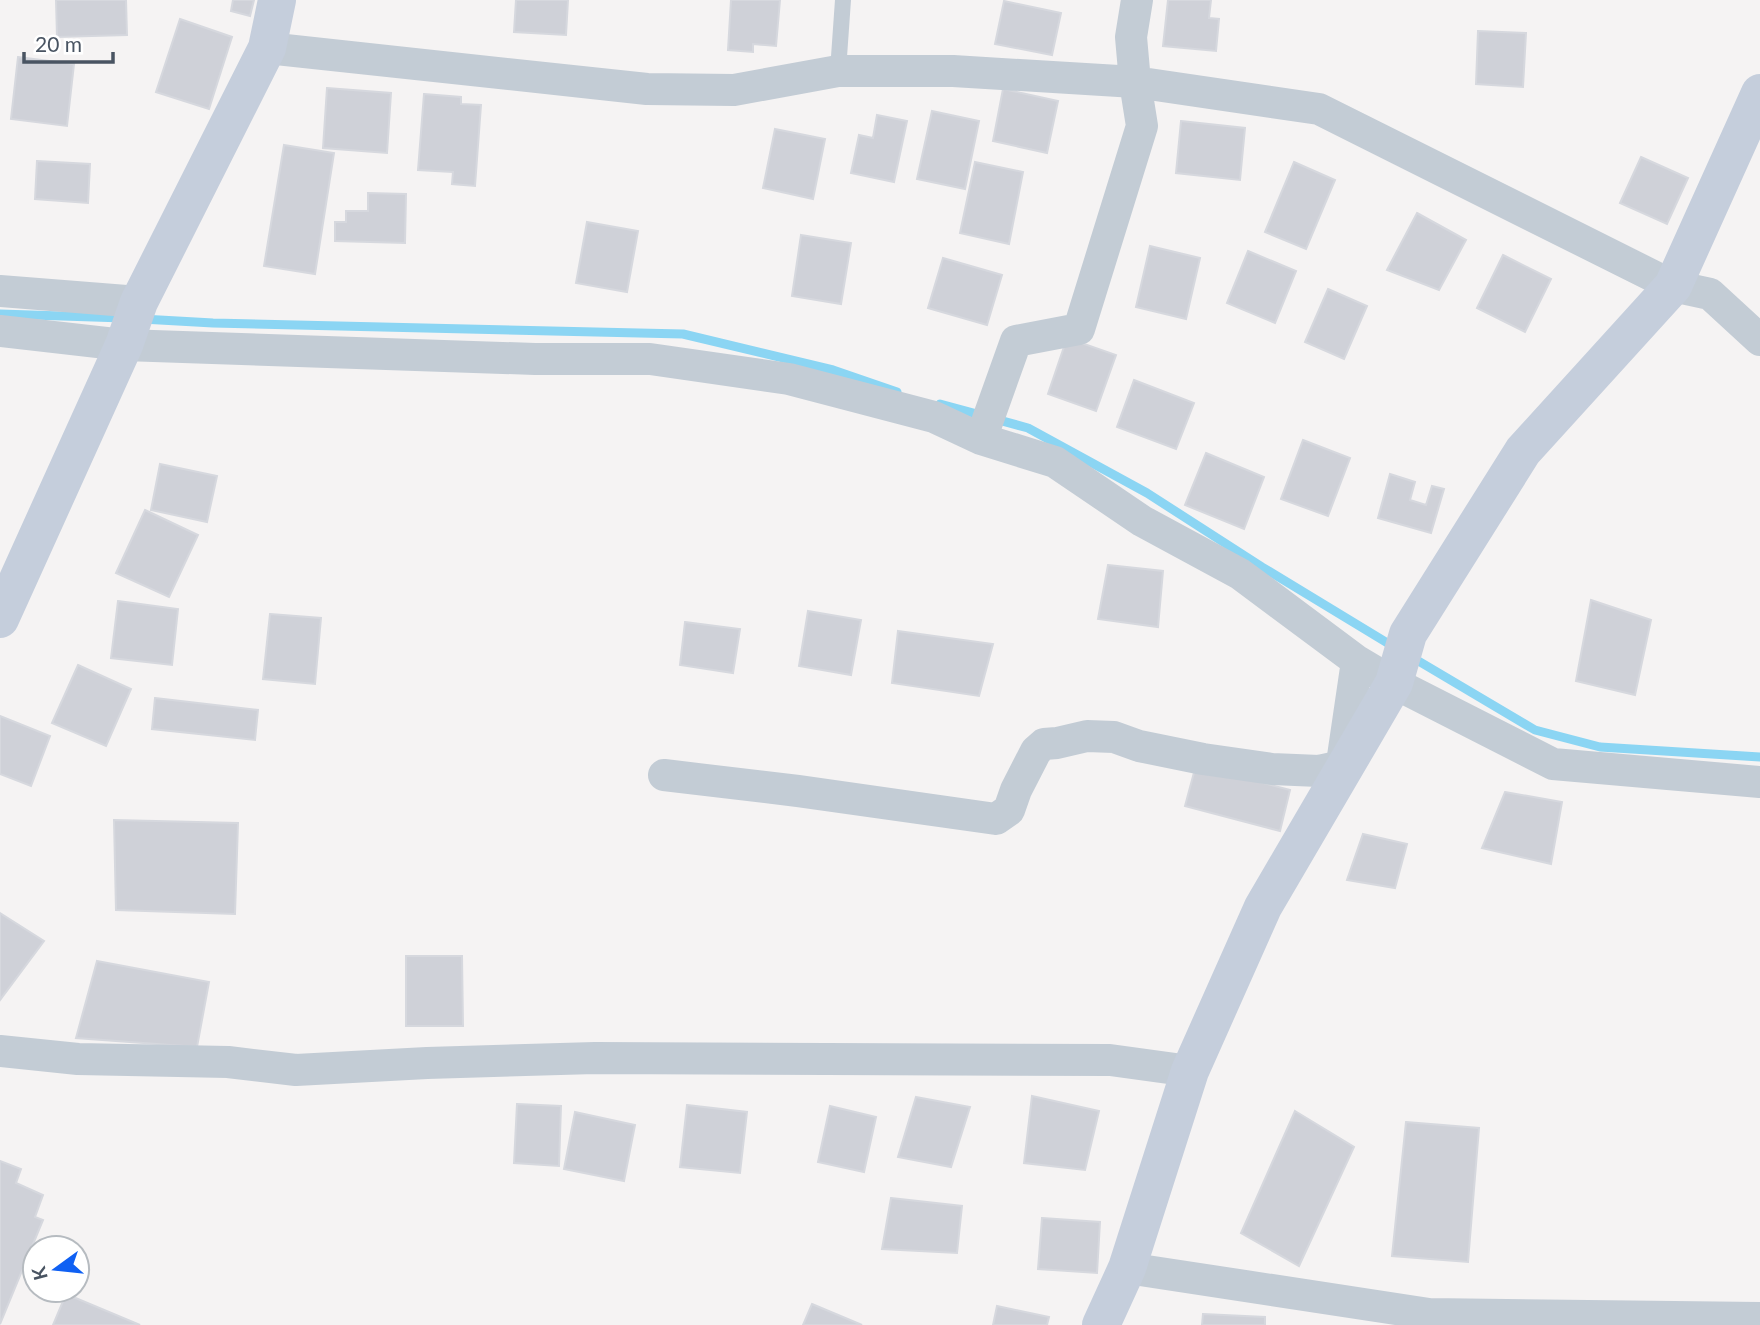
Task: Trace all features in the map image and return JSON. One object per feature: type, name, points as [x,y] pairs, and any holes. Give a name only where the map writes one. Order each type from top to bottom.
[{"type":"street","points":[[0,619],[124,345],[139,302],[267,48],[278,0]]},
{"type":"street","points":[[986,424],[1016,341],[1079,329],[1142,126],[1131,37],[1137,0]]},
{"type":"street","points":[[267,48],[647,89],[734,90],[838,71],[953,71],[1135,82],[1319,109],[1672,286],[1710,294],[1760,340]]},
{"type":"street","points":[[1101,1325],[1127,1268],[1190,1071],[1263,907],[1394,683],[1408,634],[1523,451],[1672,286],[1760,93]]},
{"type":"street","points":[[0,291],[139,302]]},
{"type":"street","points":[[0,331],[124,345],[535,359],[650,359],[789,379],[934,417],[986,424],[1055,462],[1142,521],[1240,574],[1357,661],[1394,683],[1553,764],[1760,782]]},
{"type":"street","points":[[664,775],[996,819],[1009,810],[1036,751],[1044,744],[1087,736],[1114,737],[1152,749],[1258,767],[1325,770],[1342,763],[1357,661]]},
{"type":"street","points":[[0,1051],[78,1059],[228,1062],[296,1070],[427,1063],[623,1058],[1110,1060],[1190,1071]]},
{"type":"street","points":[[1127,1268],[1429,1314],[1760,1318]]},
{"type":"lane","points":[[838,71],[843,0]]},
{"type":"building","points":[[56,0],[126,0],[127,35],[57,37]]},
{"type":"building","points":[[233,0],[254,0],[250,16],[231,11]]},
{"type":"building","points":[[516,0],[568,0],[566,35],[514,32]]},
{"type":"building","points":[[731,0],[780,0],[776,46],[753,44],[753,52],[728,50]]},
{"type":"building","points":[[1168,0],[1211,0],[1209,18],[1219,19],[1216,51],[1163,46]]},
{"type":"building","points":[[1004,1],[1061,13],[1052,55],[995,44]]},
{"type":"building","points":[[180,19],[232,37],[209,109],[156,92]]},
{"type":"building","points":[[1478,31],[1526,33],[1523,87],[1476,84]]},
{"type":"building","points":[[18,57],[74,64],[67,126],[11,119]]},
{"type":"building","points":[[327,88],[391,93],[387,153],[323,148]]},
{"type":"building","points":[[1003,89],[1058,101],[1047,153],[993,141]]},
{"type":"building","points":[[424,94],[461,97],[461,104],[481,105],[475,186],[452,184],[453,172],[418,170]]},
{"type":"building","points":[[932,111],[979,121],[965,189],[917,179]]},
{"type":"building","points":[[877,115],[907,121],[894,182],[851,173],[859,135],[873,138]]},
{"type":"building","points":[[1181,121],[1245,128],[1240,180],[1176,173]]},
{"type":"building","points":[[775,129],[825,139],[813,199],[763,188]]},
{"type":"building","points":[[284,145],[334,153],[315,274],[264,266]]},
{"type":"building","points":[[1641,157],[1688,178],[1667,224],[1620,203]]},
{"type":"building","points":[[37,161],[90,164],[88,203],[35,199]]},
{"type":"building","points":[[975,162],[1023,172],[1009,244],[960,233]]},
{"type":"building","points":[[1294,162],[1335,180],[1306,249],[1265,232]]},
{"type":"building","points":[[368,193],[406,194],[405,243],[335,241],[335,222],[346,222],[346,211],[368,211]]},
{"type":"building","points":[[1417,213],[1466,240],[1439,290],[1387,270]]},
{"type":"building","points":[[587,222],[638,231],[627,292],[576,283]]},
{"type":"building","points":[[801,235],[851,243],[841,304],[792,296]]},
{"type":"building","points":[[1150,246],[1200,258],[1186,319],[1136,307]]},
{"type":"building","points":[[1248,251],[1296,271],[1275,323],[1227,303]]},
{"type":"building","points":[[1503,255],[1551,279],[1525,332],[1477,308]]},
{"type":"building","points":[[943,258],[1002,275],[987,325],[928,308]]},
{"type":"building","points":[[1328,289],[1367,306],[1344,359],[1305,342]]},
{"type":"building","points":[[1067,338],[1116,355],[1096,411],[1048,394]]},
{"type":"building","points":[[1134,380],[1194,403],[1176,449],[1117,427]]},
{"type":"building","points":[[1303,440],[1350,458],[1328,516],[1281,499]]},
{"type":"building","points":[[1206,453],[1264,477],[1244,529],[1185,505]]},
{"type":"building","points":[[160,464],[217,476],[207,522],[151,510]]},
{"type":"building","points":[[1390,474],[1415,482],[1410,500],[1426,505],[1432,486],[1444,489],[1431,533],[1378,518]]},
{"type":"building","points":[[145,510],[198,535],[169,597],[116,573]]},
{"type":"building","points":[[1108,565],[1163,571],[1158,627],[1098,619]]},
{"type":"building","points":[[1591,600],[1651,620],[1635,695],[1576,681]]},
{"type":"building","points":[[118,601],[178,609],[172,665],[111,658]]},
{"type":"building","points":[[808,611],[861,620],[851,675],[799,666]]},
{"type":"building","points":[[270,614],[321,618],[315,684],[263,679]]},
{"type":"building","points":[[685,622],[740,629],[733,673],[680,665]]},
{"type":"building","points":[[898,631],[993,644],[979,696],[892,683]]},
{"type":"building","points":[[78,665],[131,689],[106,746],[52,723]]},
{"type":"building","points":[[155,698],[258,710],[255,740],[152,729]]},
{"type":"building","points":[[0,716],[50,736],[31,786],[0,774]]},
{"type":"building","points":[[1196,765],[1290,790],[1280,831],[1185,806]]},
{"type":"building","points":[[1505,792],[1562,802],[1551,864],[1482,848]]},
{"type":"building","points":[[114,820],[238,823],[235,914],[116,910]]},
{"type":"building","points":[[1363,834],[1407,844],[1395,888],[1347,880]]},
{"type":"building","points":[[0,913],[44,941],[0,1000]]},
{"type":"building","points":[[406,956],[462,956],[463,1026],[406,1026]]},
{"type":"building","points":[[97,961],[209,982],[197,1047],[76,1038]]},
{"type":"building","points":[[1032,1096],[1099,1111],[1085,1170],[1024,1163]]},
{"type":"building","points":[[916,1097],[970,1107],[951,1167],[898,1157]]},
{"type":"building","points":[[517,1104],[561,1106],[559,1166],[514,1163]]},
{"type":"building","points":[[687,1105],[747,1112],[740,1173],[680,1167]]},
{"type":"building","points":[[830,1106],[876,1117],[864,1172],[818,1162]]},
{"type":"building","points":[[1295,1111],[1354,1147],[1299,1266],[1241,1233]]},
{"type":"building","points":[[575,1112],[635,1125],[624,1181],[564,1169]]},
{"type":"building","points":[[1406,1122],[1479,1128],[1468,1262],[1392,1256]]},
{"type":"building","points":[[0,1161],[21,1169],[16,1183],[43,1195],[35,1217],[43,1220],[37,1234],[21,1234],[21,1273],[0,1324]]},
{"type":"building","points":[[891,1198],[962,1206],[957,1253],[882,1249]]},
{"type":"building","points":[[1042,1218],[1100,1222],[1097,1273],[1038,1269]]},
{"type":"building","points":[[62,1304],[90,1304],[140,1325],[53,1325]]},
{"type":"building","points":[[812,1304],[862,1325],[803,1325]]},
{"type":"building","points":[[997,1306],[1049,1317],[1047,1325],[993,1325]]},
{"type":"building","points":[[1203,1314],[1265,1317],[1265,1325],[1202,1325]]},
{"type":"waterway","points":[[0,314],[124,318]]},
{"type":"waterway","points":[[142,319],[683,334],[833,370],[897,392]]},
{"type":"waterway","points":[[940,404],[1028,428],[1147,493],[1394,647]]},
{"type":"waterway","points":[[1410,656],[1535,730],[1600,747],[1760,757]]}]
